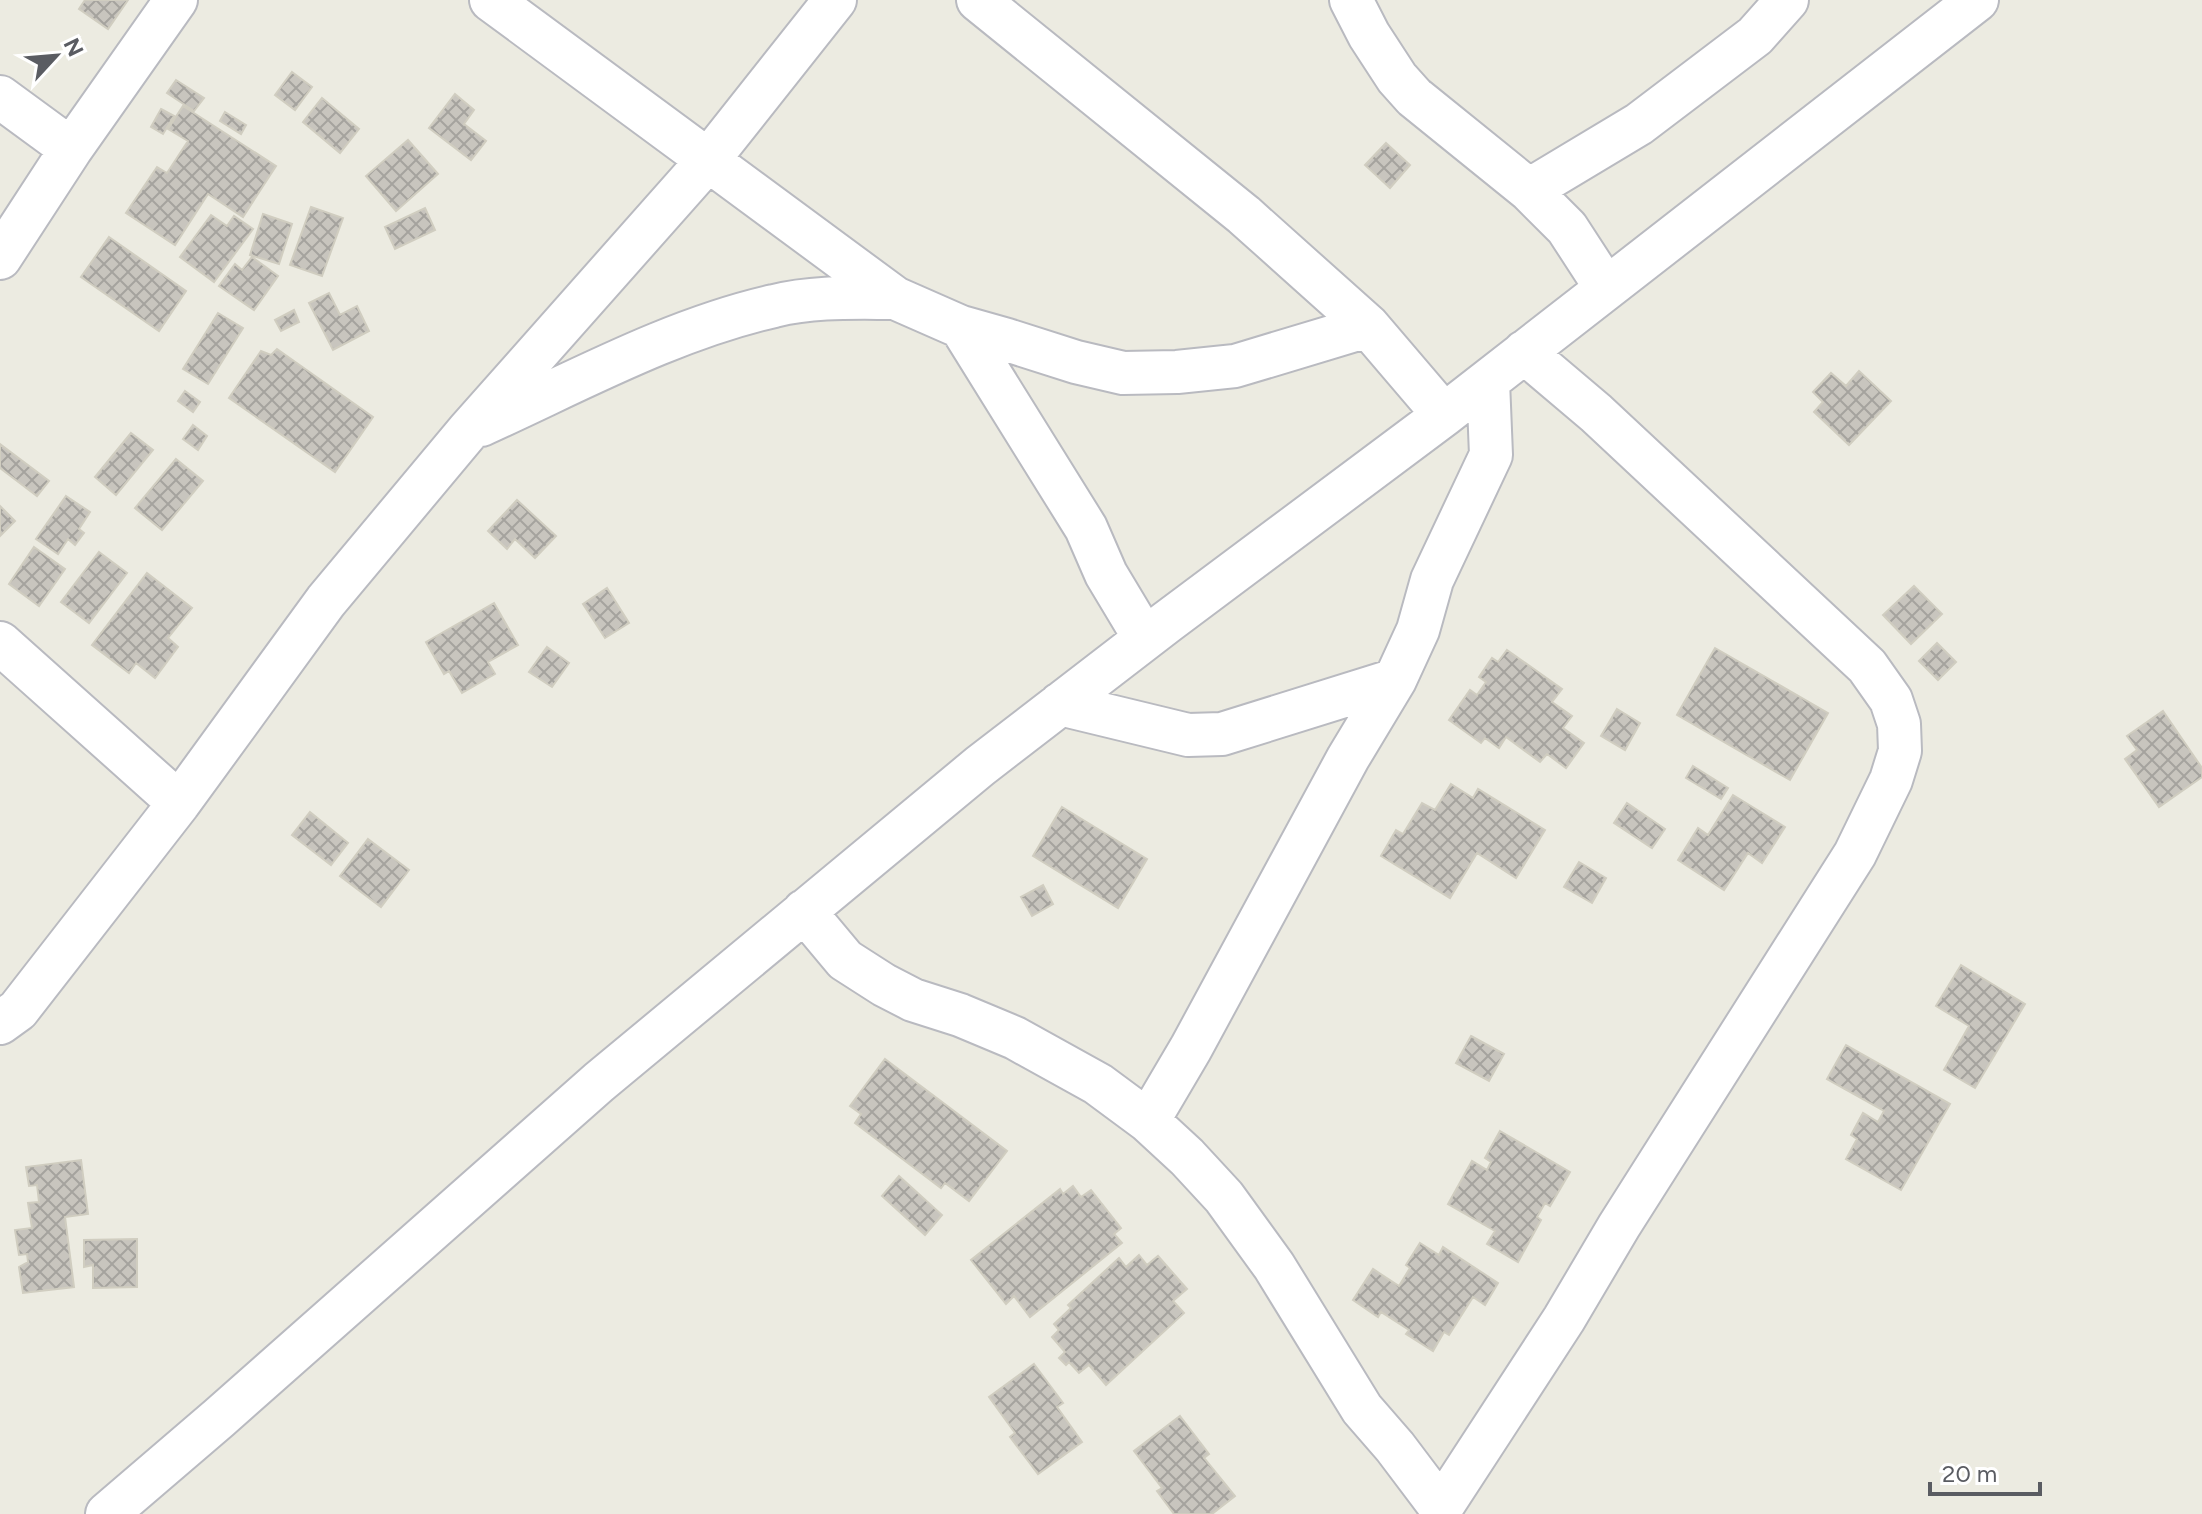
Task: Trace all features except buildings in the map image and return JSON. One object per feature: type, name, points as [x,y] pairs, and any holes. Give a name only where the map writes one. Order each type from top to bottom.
[{"type":"street","points":[[0,258],[71,149],[176,0]]},
{"type":"street","points":[[491,0],[895,298],[961,327],[1123,373],[1235,366],[1368,326]]},
{"type":"street","points":[[0,1023],[18,1010],[179,803],[326,601],[468,431],[709,159],[835,0]]},
{"type":"street","points":[[978,0],[1216,191],[1368,326],[1444,415]]},
{"type":"street","points":[[1351,0],[1397,78],[1414,97],[1529,190],[1567,228],[1606,288]]},
{"type":"street","points":[[1529,190],[1639,124],[1755,36],[1787,0]]},
{"type":"street","points":[[107,1514],[599,1082],[980,766],[1444,415],[1977,0]]},
{"type":"street","points":[[0,97],[71,149]]},
{"type":"street","points":[[468,431],[650,348],[713,324],[775,305],[827,298],[895,298]]},
{"type":"street","points":[[961,327],[1086,528],[1106,574],[1145,639]]},
{"type":"street","points":[[804,911],[845,960],[913,1000],[1015,1038],[1098,1084],[1148,1121],[1187,1157],[1224,1197],[1274,1266],[1362,1409],[1443,1511],[1855,854],[1891,780],[1900,751],[1899,724],[1891,700],[1867,666],[1596,413],[1524,352]]},
{"type":"street","points":[[1148,1121],[1191,1048],[1348,758],[1395,680],[1418,630],[1432,580],[1491,455],[1488,381]]},
{"type":"street","points":[[0,643],[179,803]]},
{"type":"street","points":[[1060,704],[1188,735],[1222,734],[1395,680]]}]
